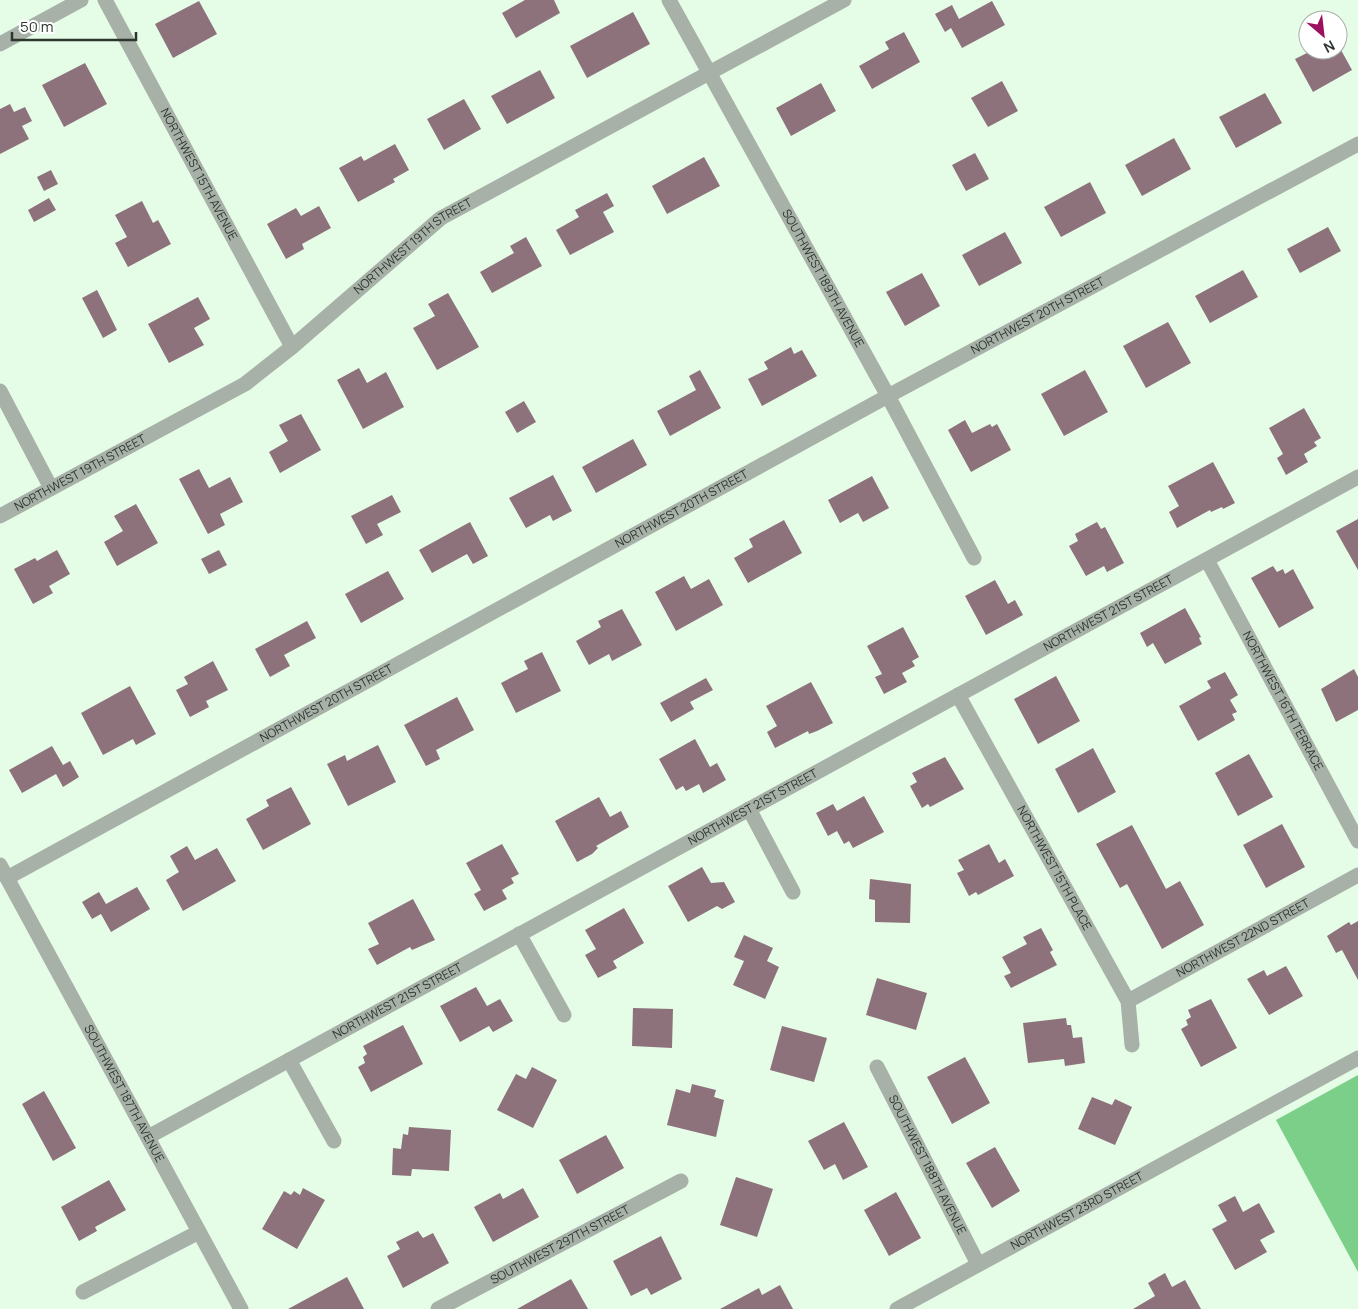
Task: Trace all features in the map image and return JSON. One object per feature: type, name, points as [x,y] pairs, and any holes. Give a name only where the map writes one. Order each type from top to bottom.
[{"type":"street","points":[[0,44],[81,0]]},
{"type":"street","name":"NORTHWEST 15TH AVENUE","points":[[105,0],[292,347]]},
{"type":"street","name":"SOUTHWEST 189TH AVENUE","points":[[669,0],[888,396],[974,558]]},
{"type":"street","name":"NORTHWEST 19TH STREET","points":[[0,516],[245,384],[292,347],[441,218],[844,0]]},
{"type":"street","name":"NORTHWEST 20TH STREET","points":[[4,872],[1358,144]]},
{"type":"street","points":[[0,391],[51,488]]},
{"type":"street","name":"NORTHWEST 21ST STREET","points":[[148,1137],[1358,477]]},
{"type":"street","name":"NORTHWEST 16TH TERRACE","points":[[1207,560],[1358,841]]},
{"type":"street","name":"NORTHWEST 15TH PLACE","points":[[958,696],[1128,1002],[1132,1045]]},
{"type":"street","points":[[749,809],[794,892]]},
{"type":"street","name":"SOUTHWEST 187TH AVENUE","points":[[4,872],[240,1309]]},
{"type":"street","name":"NORTHWEST 22ND STREET","points":[[1128,1002],[1358,875]]},
{"type":"street","points":[[519,934],[564,1015]]},
{"type":"street","name":"NORTHWEST 23RD STREET","points":[[897,1309],[1358,1058]]},
{"type":"street","points":[[289,1060],[334,1141]]},
{"type":"street","name":"SOUTHWEST 188TH AVENUE","points":[[877,1067],[978,1264]]},
{"type":"street","name":"SOUTHWEST 297TH STREET","points":[[438,1309],[681,1181]]},
{"type":"street","points":[[83,1292],[199,1232]]},
{"type":"green space","points":[[1358,1075],[1358,1272],[1276,1120]]},
{"type":"building","points":[[525,0],[554,0],[560,13],[516,38],[502,13]]},
{"type":"building","points":[[199,1],[217,34],[173,58],[155,24]]},
{"type":"building","points":[[992,1],[1005,25],[962,48],[951,28],[945,32],[935,14],[952,5],[959,19]]},
{"type":"building","points":[[633,12],[650,44],[587,78],[570,46]]},
{"type":"building","points":[[904,32],[920,62],[872,89],[859,66],[889,49],[885,42]]},
{"type":"building","points":[[1298,58],[1298,60],[1346,60],[1352,70],[1313,92],[1295,59]]},
{"type":"building","points":[[85,63],[107,104],[64,127],[42,85]]},
{"type":"building","points":[[540,70],[555,98],[507,124],[491,96]]},
{"type":"building","points":[[1002,81],[1018,111],[988,127],[971,98]]},
{"type":"building","points":[[821,83],[836,111],[791,136],[776,108]]},
{"type":"building","points":[[1265,93],[1282,123],[1236,148],[1219,117]]},
{"type":"building","points":[[464,99],[481,129],[444,150],[427,119]]},
{"type":"building","points":[[10,104],[14,112],[25,107],[32,121],[22,126],[29,139],[0,154],[0,109]]},
{"type":"building","points":[[1174,138],[1191,169],[1142,196],[1125,165]]},
{"type":"building","points":[[395,144],[409,170],[393,179],[395,182],[358,202],[339,168],[361,156],[364,161]]},
{"type":"building","points":[[975,153],[989,179],[966,191],[952,165]]},
{"type":"building","points":[[704,157],[720,186],[667,214],[652,186]]},
{"type":"building","points":[[51,170],[58,184],[44,191],[37,177]]},
{"type":"building","points":[[1090,182],[1106,213],[1061,237],[1044,207]]},
{"type":"building","points":[[607,193],[614,206],[603,212],[614,232],[570,255],[556,230],[579,217],[575,210]]},
{"type":"building","points":[[49,198],[56,210],[34,222],[28,210]]},
{"type":"building","points":[[142,201],[153,223],[158,220],[171,244],[128,267],[115,243],[127,237],[115,215]]},
{"type":"building","points":[[319,206],[331,228],[302,244],[304,249],[286,259],[267,224],[296,208],[301,216]]},
{"type":"building","points":[[1328,227],[1341,251],[1300,273],[1287,249]]},
{"type":"building","points":[[1005,232],[1022,263],[979,286],[962,255]]},
{"type":"building","points":[[526,237],[542,266],[492,293],[480,272],[514,253],[510,246]]},
{"type":"building","points":[[1243,270],[1258,297],[1210,323],[1195,296]]},
{"type":"building","points":[[922,273],[940,306],[905,326],[886,292]]},
{"type":"building","points":[[97,290],[117,330],[103,338],[82,298]]},
{"type":"building","points":[[448,293],[479,347],[437,370],[413,328],[435,316],[428,304]]},
{"type":"building","points":[[198,297],[210,319],[194,328],[204,345],[169,363],[148,324]]},
{"type":"building","points":[[1168,322],[1191,363],[1146,388],[1123,346]]},
{"type":"building","points":[[791,347],[794,354],[802,350],[817,376],[762,406],[748,379],[768,369],[764,362]]},
{"type":"building","points":[[359,368],[367,383],[386,372],[404,407],[363,429],[337,380]]},
{"type":"building","points":[[700,370],[721,408],[670,436],[657,411],[696,390],[689,376]]},
{"type":"building","points":[[1085,370],[1108,412],[1064,436],[1041,394]]},
{"type":"building","points":[[524,401],[536,422],[517,433],[505,412]]},
{"type":"building","points":[[1304,408],[1321,438],[1314,442],[1317,446],[1304,454],[1308,462],[1286,475],[1277,458],[1283,454],[1269,428]]},
{"type":"building","points":[[301,414],[321,450],[280,473],[269,452],[288,441],[279,425]]},
{"type":"building","points":[[965,420],[972,433],[990,424],[992,427],[997,424],[1011,450],[971,472],[948,430]]},
{"type":"building","points":[[633,439],[647,465],[596,493],[582,467]]},
{"type":"building","points":[[1213,462],[1235,503],[1223,509],[1222,507],[1211,512],[1210,510],[1177,528],[1169,512],[1179,506],[1168,486]]},
{"type":"building","points":[[199,469],[209,488],[230,477],[243,502],[220,514],[225,525],[208,534],[179,479]]},
{"type":"building","points":[[553,475],[572,511],[553,521],[550,515],[526,528],[509,498]]},
{"type":"building","points":[[872,476],[889,508],[863,522],[858,513],[840,523],[828,500]]},
{"type":"building","points":[[392,495],[401,512],[377,524],[383,535],[366,544],[351,516]]},
{"type":"building","points":[[136,504],[158,543],[117,566],[104,542],[123,531],[114,516]]},
{"type":"building","points":[[1358,519],[1358,570],[1336,531]]},
{"type":"building","points":[[784,520],[802,553],[748,583],[734,558],[753,547],[749,539]]},
{"type":"building","points":[[470,522],[488,556],[473,564],[467,554],[432,573],[419,550]]},
{"type":"building","points":[[1097,522],[1101,529],[1105,527],[1124,563],[1107,572],[1104,566],[1086,576],[1069,546],[1078,541],[1075,534]]},
{"type":"building","points":[[57,550],[70,574],[49,586],[53,593],[33,604],[14,569],[35,558],[37,561]]},
{"type":"building","points":[[219,550],[227,565],[209,574],[201,559]]},
{"type":"building","points":[[1273,566],[1277,572],[1283,569],[1285,574],[1293,569],[1314,608],[1279,628],[1251,578]]},
{"type":"building","points":[[388,571],[404,599],[361,623],[345,594]]},
{"type":"building","points":[[684,576],[691,589],[709,579],[723,605],[676,631],[655,592]]},
{"type":"building","points":[[995,580],[1008,604],[1015,600],[1023,615],[986,635],[965,596]]},
{"type":"building","points":[[1185,608],[1201,637],[1199,638],[1202,644],[1165,664],[1153,643],[1147,647],[1140,633]]},
{"type":"building","points":[[622,609],[642,645],[612,661],[609,654],[589,665],[576,641],[601,627],[598,621]]},
{"type":"building","points":[[307,621],[316,638],[284,655],[290,666],[270,677],[255,649]]},
{"type":"building","points":[[903,627],[919,657],[912,661],[915,666],[902,673],[907,682],[884,694],[875,677],[882,674],[867,646]]},
{"type":"building","points":[[542,652],[561,691],[516,713],[501,683],[528,669],[524,661]]},
{"type":"building","points":[[213,661],[228,690],[206,701],[209,707],[190,717],[176,690],[188,684],[184,677]]},
{"type":"building","points":[[1354,669],[1358,677],[1358,710],[1336,722],[1321,689]]},
{"type":"building","points":[[1225,672],[1238,695],[1230,700],[1237,712],[1232,714],[1235,720],[1198,741],[1179,706],[1211,688],[1207,681]]},
{"type":"building","points":[[1056,676],[1080,721],[1038,744],[1014,699]]},
{"type":"building","points":[[706,678],[713,690],[690,702],[694,709],[671,722],[660,703]]},
{"type":"building","points":[[811,682],[833,723],[809,734],[808,731],[775,748],[767,732],[777,726],[766,706]]},
{"type":"building","points":[[130,686],[156,734],[136,745],[133,739],[103,755],[81,713]]},
{"type":"building","points":[[457,697],[474,730],[436,750],[440,759],[426,766],[404,725]]},
{"type":"building","points":[[695,739],[710,767],[717,763],[726,780],[703,793],[699,784],[686,791],[683,786],[676,790],[659,759]]},
{"type":"building","points":[[378,745],[396,782],[348,806],[327,764],[345,755],[347,761]]},
{"type":"building","points":[[52,746],[63,765],[70,761],[79,777],[63,787],[56,774],[22,793],[9,770]]},
{"type":"building","points":[[1093,748],[1116,792],[1078,813],[1055,769]]},
{"type":"building","points":[[1249,754],[1273,797],[1238,816],[1215,773]]},
{"type":"building","points":[[945,757],[964,789],[930,807],[928,804],[922,808],[910,786],[917,782],[912,773]]},
{"type":"building","points":[[291,787],[311,824],[263,850],[246,819],[269,806],[266,800]]},
{"type":"building","points":[[864,796],[884,832],[853,848],[849,841],[844,844],[837,831],[828,836],[816,813],[833,804],[837,811]]},
{"type":"building","points":[[599,797],[610,817],[621,811],[629,827],[596,846],[598,848],[592,854],[577,862],[555,821]]},
{"type":"building","points":[[1282,824],[1305,867],[1266,888],[1243,845]]},
{"type":"building","points":[[1132,825],[1166,889],[1180,881],[1204,925],[1162,949],[1127,884],[1120,888],[1096,844]]},
{"type":"building","points":[[502,844],[519,874],[511,878],[514,883],[502,890],[507,899],[484,911],[474,894],[481,890],[466,863]]},
{"type":"building","points":[[989,844],[999,863],[1005,859],[1014,876],[978,895],[976,892],[969,896],[957,873],[964,870],[958,860]]},
{"type":"building","points":[[187,846],[195,860],[217,848],[236,881],[183,911],[166,880],[179,872],[170,856]]},
{"type":"building","points":[[702,867],[711,883],[724,882],[735,902],[722,909],[717,906],[688,922],[668,886]]},
{"type":"building","points":[[870,879],[911,884],[910,923],[875,922],[875,900],[869,899]]},
{"type":"building","points":[[137,887],[150,909],[111,932],[101,914],[92,919],[82,902],[99,892],[106,904]]},
{"type":"building","points":[[413,899],[435,940],[412,950],[410,947],[377,965],[368,949],[379,944],[368,923]]},
{"type":"building","points":[[624,908],[644,943],[613,961],[617,968],[598,978],[585,955],[596,949],[585,930]]},
{"type":"building","points":[[1358,921],[1358,980],[1342,950],[1336,953],[1327,936],[1349,922],[1351,925]]},
{"type":"building","points":[[1041,928],[1053,950],[1050,952],[1057,965],[1011,988],[1004,976],[1011,973],[1002,957],[1027,944],[1023,937]]},
{"type":"building","points":[[744,935],[773,948],[767,961],[779,967],[765,999],[733,985],[744,961],[734,957]]},
{"type":"building","points":[[1286,966],[1303,996],[1269,1015],[1247,979],[1264,970],[1267,976]]},
{"type":"building","points":[[877,978],[927,993],[916,1030],[866,1015]]},
{"type":"building","points":[[476,987],[487,1006],[500,999],[513,1021],[493,1032],[489,1026],[460,1042],[440,1006]]},
{"type":"building","points":[[1211,999],[1237,1048],[1201,1067],[1181,1029],[1188,1025],[1186,1020],[1191,1017],[1188,1010]]},
{"type":"building","points":[[633,1008],[673,1009],[672,1048],[632,1046]]},
{"type":"building","points":[[1066,1018],[1067,1025],[1071,1025],[1073,1038],[1082,1037],[1085,1063],[1065,1066],[1064,1059],[1028,1063],[1023,1023]]},
{"type":"building","points":[[403,1025],[423,1064],[371,1092],[358,1067],[365,1063],[363,1057],[367,1054],[363,1046]]},
{"type":"building","points":[[782,1026],[827,1038],[814,1082],[770,1070]]},
{"type":"building","points":[[965,1057],[990,1103],[952,1124],[927,1077]]},
{"type":"building","points":[[532,1067],[557,1080],[533,1128],[497,1110],[516,1074],[526,1079]]},
{"type":"building","points":[[692,1084],[716,1090],[714,1097],[724,1100],[716,1137],[667,1125],[676,1089],[690,1093]]},
{"type":"building","points":[[44,1091],[76,1148],[53,1161],[22,1104]]},
{"type":"building","points":[[1092,1097],[1112,1105],[1115,1099],[1132,1107],[1115,1145],[1078,1129]]},
{"type":"building","points":[[844,1122],[868,1167],[843,1180],[835,1164],[824,1170],[808,1141]]},
{"type":"building","points":[[409,1127],[451,1130],[449,1171],[412,1169],[411,1176],[392,1175],[393,1148],[401,1149],[403,1134],[408,1135]]},
{"type":"building","points":[[606,1135],[624,1168],[577,1194],[559,1160]]},
{"type":"building","points":[[995,1147],[1020,1191],[992,1208],[966,1163]]},
{"type":"building","points":[[736,1177],[773,1189],[757,1237],[720,1225]]},
{"type":"building","points":[[109,1180],[126,1210],[95,1227],[97,1231],[79,1241],[61,1207]]},
{"type":"building","points":[[303,1188],[325,1200],[297,1249],[262,1229],[284,1191],[291,1195],[294,1191],[300,1195]]},
{"type":"building","points":[[523,1188],[539,1217],[493,1242],[474,1207],[500,1193],[503,1199]]},
{"type":"building","points":[[896,1192],[921,1238],[889,1256],[864,1210]]},
{"type":"building","points":[[1235,1196],[1243,1212],[1259,1203],[1275,1232],[1260,1240],[1267,1252],[1235,1270],[1212,1229],[1227,1221],[1218,1205]]},
{"type":"building","points":[[418,1231],[423,1238],[433,1233],[449,1263],[403,1288],[387,1256],[400,1249],[396,1242]]},
{"type":"building","points":[[661,1236],[682,1279],[651,1295],[647,1288],[631,1296],[613,1261]]},
{"type":"building","points":[[1165,1273],[1172,1287],[1185,1280],[1201,1309],[1133,1309],[1155,1296],[1148,1283]]},
{"type":"building","points":[[347,1277],[364,1309],[288,1309]]},
{"type":"building","points":[[571,1279],[588,1309],[517,1309]]},
{"type":"building","points":[[780,1285],[793,1309],[720,1309],[759,1288],[762,1295]]}]
